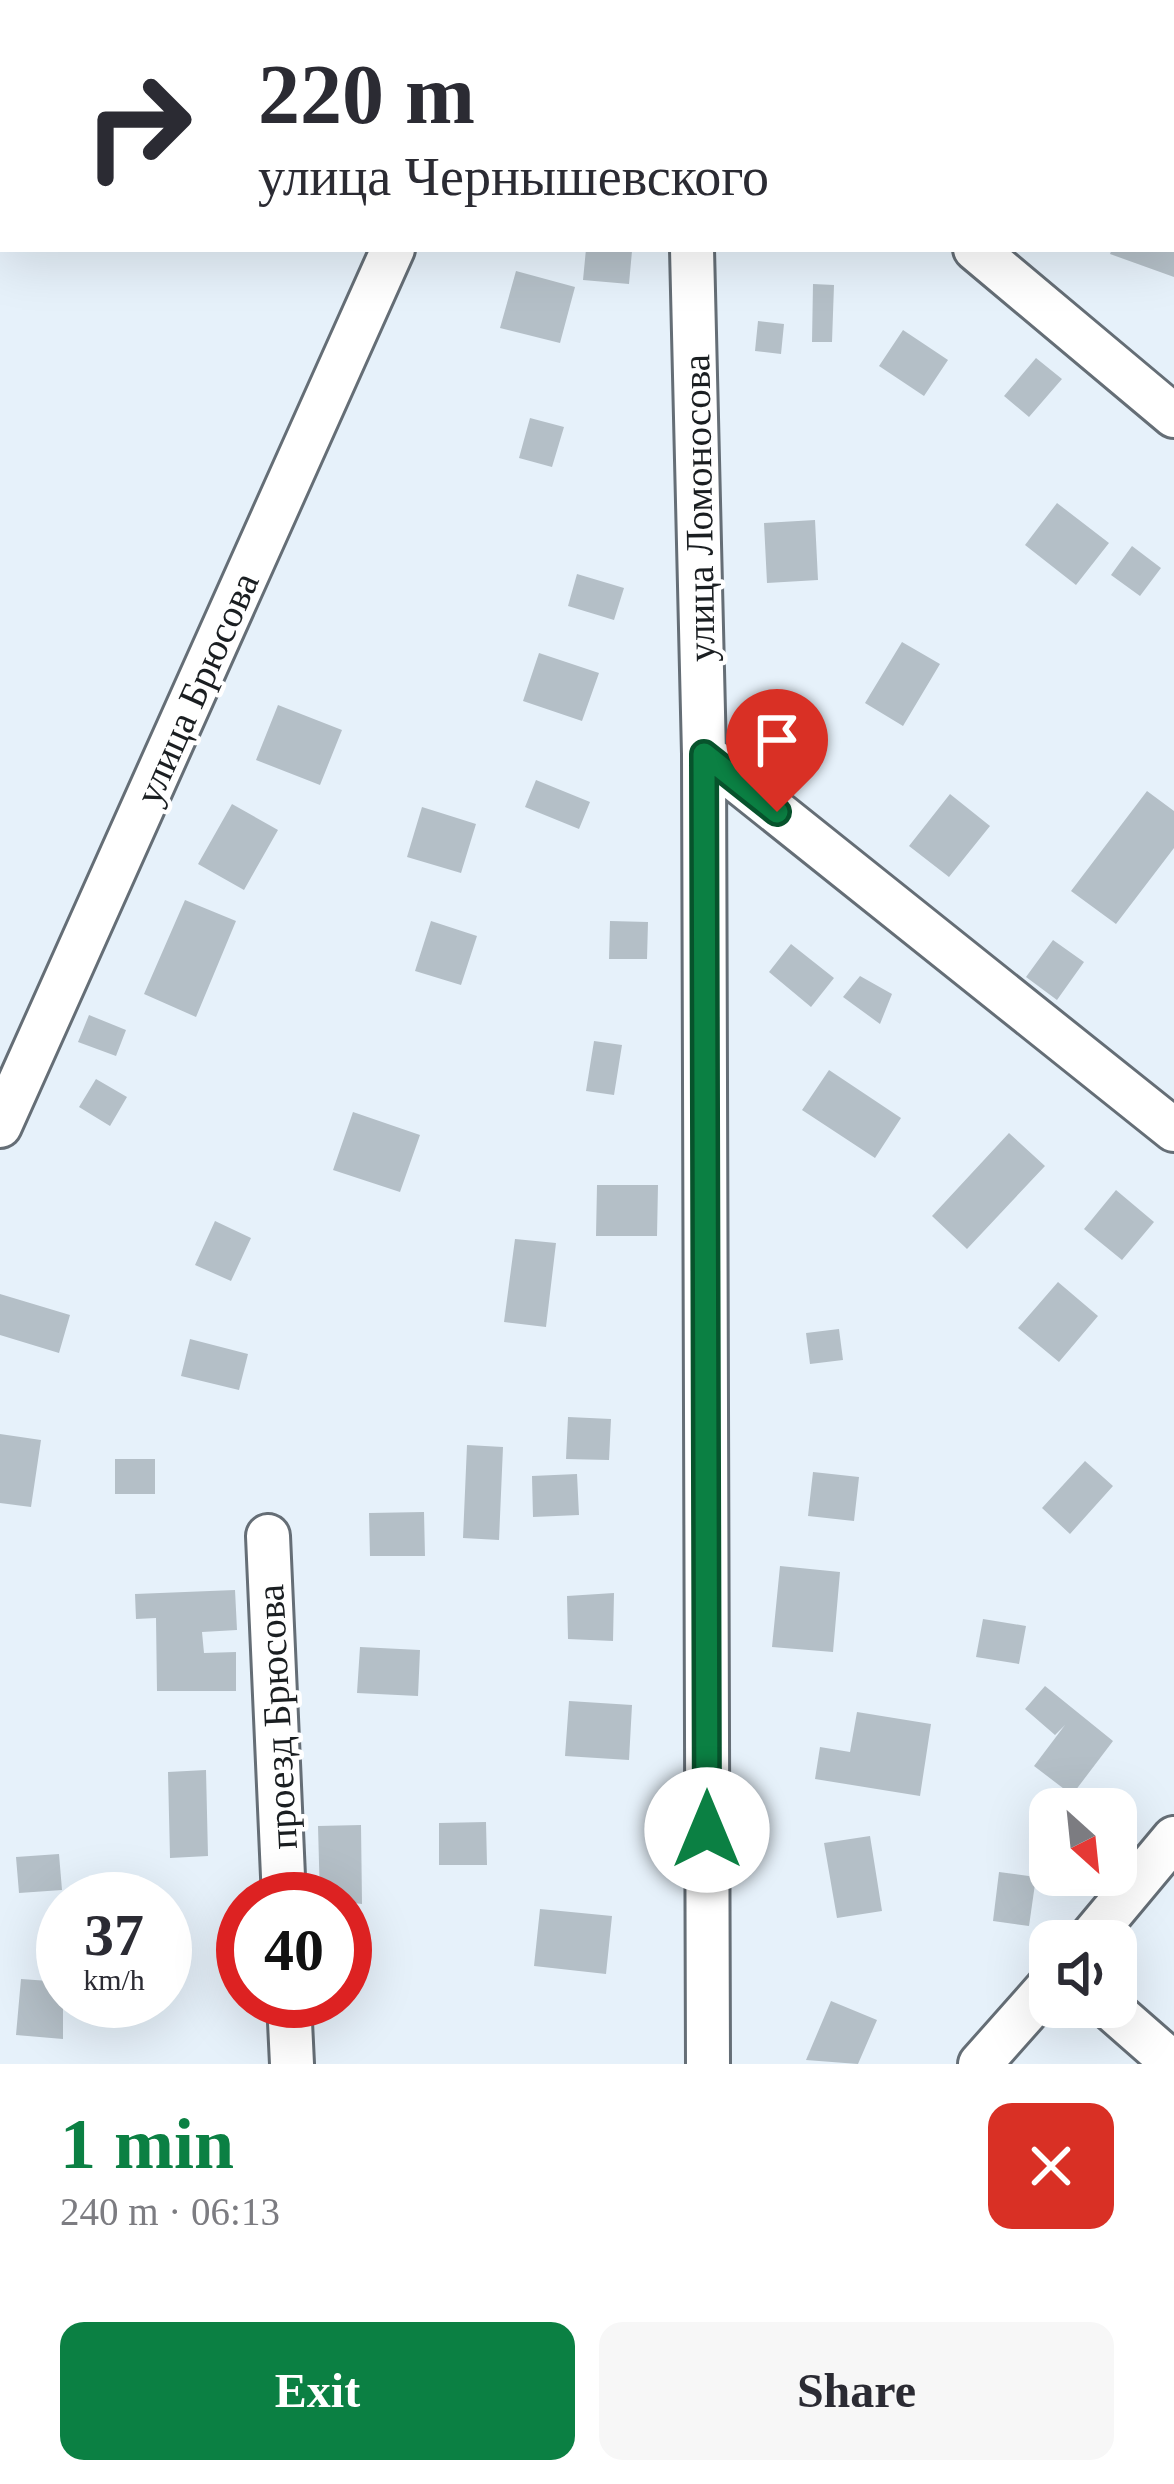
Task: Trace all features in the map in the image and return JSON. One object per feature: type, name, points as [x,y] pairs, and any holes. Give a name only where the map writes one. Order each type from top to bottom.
[{"type":"street","name":"улица Брюсова","points":[[0,1126],[392,252]]},
{"type":"street","name":"улица Ломоносова","points":[[692,252],[704,754],[708,2064]]},
{"type":"street","points":[[979,252],[1174,416]]},
{"type":"street","points":[[704,754],[1174,1130]]},
{"type":"street","name":"проезд Брюсова","points":[[268,1536],[283,1872]]},
{"type":"street","points":[[1106,1920],[1174,1838]]},
{"type":"street","points":[[980,2064],[1029,2009]]},
{"type":"street","points":[[290,2028],[292,2064]]},
{"type":"street","points":[[1133,2028],[1174,2064]]},
{"type":"building","points":[[586,252],[632,252],[629,284],[583,280]]},
{"type":"building","points":[[1174,252],[1174,277],[1110,254]]},
{"type":"building","points":[[516,271],[575,287],[560,343],[500,328]]},
{"type":"building","points":[[813,284],[834,285],[832,342],[812,342]]},
{"type":"building","points":[[758,321],[784,324],[781,354],[755,351]]},
{"type":"building","points":[[903,330],[948,360],[924,396],[879,366]]},
{"type":"building","points":[[1036,358],[1062,379],[1029,417],[1004,396]]},
{"type":"building","points":[[530,418],[564,427],[552,467],[519,458]]},
{"type":"building","points":[[1057,503],[1109,543],[1076,585],[1025,545]]},
{"type":"building","points":[[815,520],[818,580],[767,583],[764,523]]},
{"type":"building","points":[[1132,546],[1161,568],[1140,596],[1111,575]]},
{"type":"building","points":[[577,574],[624,588],[614,620],[568,606]]},
{"type":"building","points":[[902,642],[940,664],[903,726],[865,703]]},
{"type":"building","points":[[539,653],[599,673],[582,721],[523,701]]},
{"type":"building","points":[[278,705],[342,730],[320,785],[256,760]]},
{"type":"building","points":[[536,780],[590,802],[579,829],[525,807]]},
{"type":"building","points":[[1147,791],[1174,811],[1174,848],[1116,924],[1071,891]]},
{"type":"building","points":[[950,794],[990,826],[949,877],[909,846]]},
{"type":"building","points":[[232,804],[278,830],[244,890],[198,864]]},
{"type":"building","points":[[422,807],[476,824],[461,873],[407,857]]},
{"type":"building","points":[[185,900],[236,921],[196,1017],[144,994]]},
{"type":"building","points":[[431,921],[477,936],[461,985],[415,971]]},
{"type":"building","points":[[610,921],[648,922],[647,959],[609,959]]},
{"type":"building","points":[[1053,940],[1084,962],[1057,1000],[1026,977]]},
{"type":"building","points":[[791,944],[834,978],[811,1007],[769,972]]},
{"type":"building","points":[[860,976],[892,994],[880,1024],[843,997]]},
{"type":"building","points":[[89,1015],[126,1030],[116,1056],[78,1042]]},
{"type":"building","points":[[594,1041],[622,1045],[614,1095],[586,1091]]},
{"type":"building","points":[[829,1070],[901,1118],[875,1158],[802,1110]]},
{"type":"building","points":[[96,1079],[127,1097],[110,1126],[79,1107]]},
{"type":"building","points":[[353,1112],[420,1135],[400,1192],[333,1170]]},
{"type":"building","points":[[1009,1133],[1045,1166],[967,1249],[932,1216]]},
{"type":"building","points":[[597,1185],[658,1185],[657,1236],[596,1236]]},
{"type":"building","points":[[1116,1190],[1154,1222],[1122,1260],[1084,1229]]},
{"type":"building","points":[[215,1221],[251,1238],[231,1281],[195,1265]]},
{"type":"building","points":[[515,1239],[556,1243],[546,1327],[504,1322]]},
{"type":"building","points":[[1058,1282],[1098,1316],[1059,1362],[1018,1328]]},
{"type":"building","points":[[0,1294],[70,1315],[59,1353],[0,1335]]},
{"type":"building","points":[[839,1329],[843,1360],[810,1364],[806,1333]]},
{"type":"building","points":[[190,1339],[248,1354],[239,1390],[181,1376]]},
{"type":"building","points":[[568,1417],[611,1419],[609,1460],[566,1459]]},
{"type":"building","points":[[0,1434],[41,1440],[31,1507],[0,1503]]},
{"type":"building","points":[[467,1445],[503,1447],[499,1540],[463,1538]]},
{"type":"building","points":[[115,1459],[155,1459],[155,1494],[115,1494]]},
{"type":"building","points":[[1085,1461],[1113,1486],[1070,1534],[1042,1508]]},
{"type":"building","points":[[813,1472],[859,1477],[854,1521],[808,1516]]},
{"type":"building","points":[[577,1474],[579,1515],[533,1517],[532,1476]]},
{"type":"building","points":[[424,1512],[425,1556],[370,1556],[369,1513]]},
{"type":"building","points":[[780,1566],[840,1572],[833,1652],[772,1647]]},
{"type":"building","points":[[235,1590],[237,1630],[202,1632],[204,1653],[236,1652],[236,1691],[157,1691],[156,1618],[136,1619],[135,1594]]},
{"type":"building","points":[[614,1593],[613,1641],[568,1639],[567,1596]]},
{"type":"building","points":[[983,1619],[1026,1626],[1019,1664],[976,1657]]},
{"type":"building","points":[[360,1647],[420,1650],[418,1696],[357,1693]]},
{"type":"building","points":[[1045,1686],[1113,1741],[1077,1788],[1063,1788],[1034,1766],[1065,1725],[1055,1735],[1025,1709]]},
{"type":"building","points":[[569,1701],[632,1705],[629,1760],[565,1756]]},
{"type":"building","points":[[857,1712],[931,1724],[920,1796],[815,1779],[820,1747],[850,1752]]},
{"type":"building","points":[[206,1770],[208,1856],[170,1858],[168,1772]]},
{"type":"building","points":[[486,1822],[487,1865],[439,1865],[439,1823]]},
{"type":"building","points":[[361,1825],[362,1872],[319,1872],[318,1826]]},
{"type":"building","points":[[870,1836],[882,1911],[837,1918],[824,1843]]},
{"type":"building","points":[[59,1854],[60,1872],[36,1872],[36,1892],[19,1893],[16,1857]]},
{"type":"building","points":[[999,1872],[1029,1876],[1029,1896],[1033,1896],[1029,1926],[993,1921]]},
{"type":"building","points":[[540,1909],[612,1916],[606,1974],[534,1966]]},
{"type":"building","points":[[21,1979],[36,1980],[36,2028],[63,2028],[63,2039],[16,2035]]},
{"type":"building","points":[[831,2001],[877,2020],[858,2064],[806,2060]]},
{"type":"route","points":[[707,1830],[704,754],[777,812]]}]
